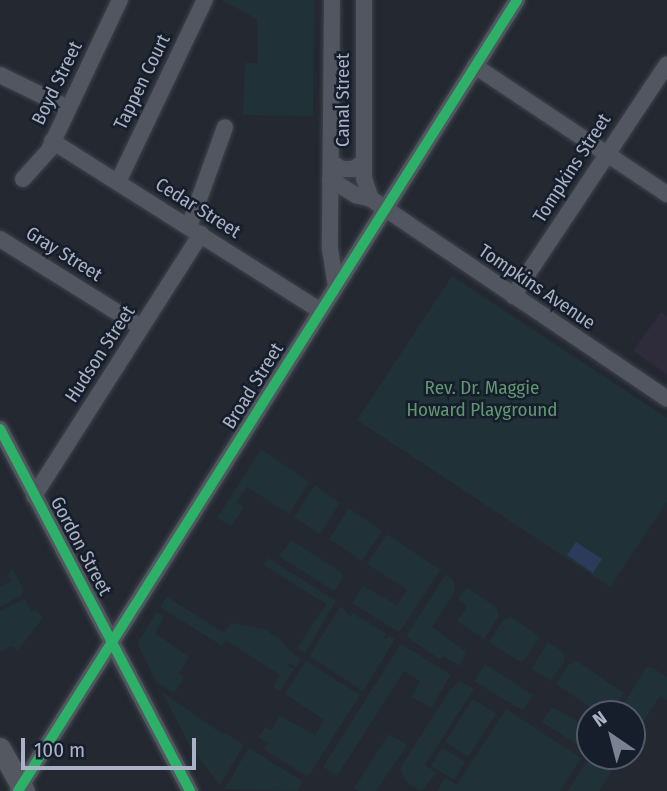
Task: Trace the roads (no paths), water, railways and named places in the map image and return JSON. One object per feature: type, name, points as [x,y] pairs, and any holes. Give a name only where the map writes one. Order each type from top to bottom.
[{"type":"main road","points":[[0,748],[21,789]]},
{"type":"street","name":"Boyd Street","points":[[23,179],[49,150],[120,0]]},
{"type":"street","name":"Tappen Court","points":[[118,182],[205,0]]},
{"type":"street","name":"Canal Street","points":[[332,0],[330,249],[336,286]]},
{"type":"street","name":"Canal Street","points":[[364,0],[364,178],[371,199]]},
{"type":"street","name":"Broad Street","points":[[21,789],[517,0]]},
{"type":"street","name":"Tompkins Street","points":[[513,296],[667,64]]},
{"type":"street","points":[[475,66],[667,194]]},
{"type":"street","points":[[0,75],[68,108]]},
{"type":"street","name":"Hudson Street","points":[[34,496],[141,327],[195,230],[225,127]]},
{"type":"street","name":"Cedar Street","points":[[52,141],[321,312]]},
{"type":"street","points":[[331,171],[353,169],[364,163]]},
{"type":"street","points":[[331,171],[356,195],[371,199],[385,209]]},
{"type":"street","name":"Tompkins Avenue","points":[[385,209],[667,399]]},
{"type":"street","name":"Gray Street","points":[[0,239],[141,327]]},
{"type":"street","name":"Gordon Street","points":[[0,429],[190,791]]},
{"type":"water","points":[[576,542],[602,559],[593,573],[567,555]]},
{"type":"park label","name":"Rev. Dr. Maggie Howard Playground","points":[[482,399]]}]
